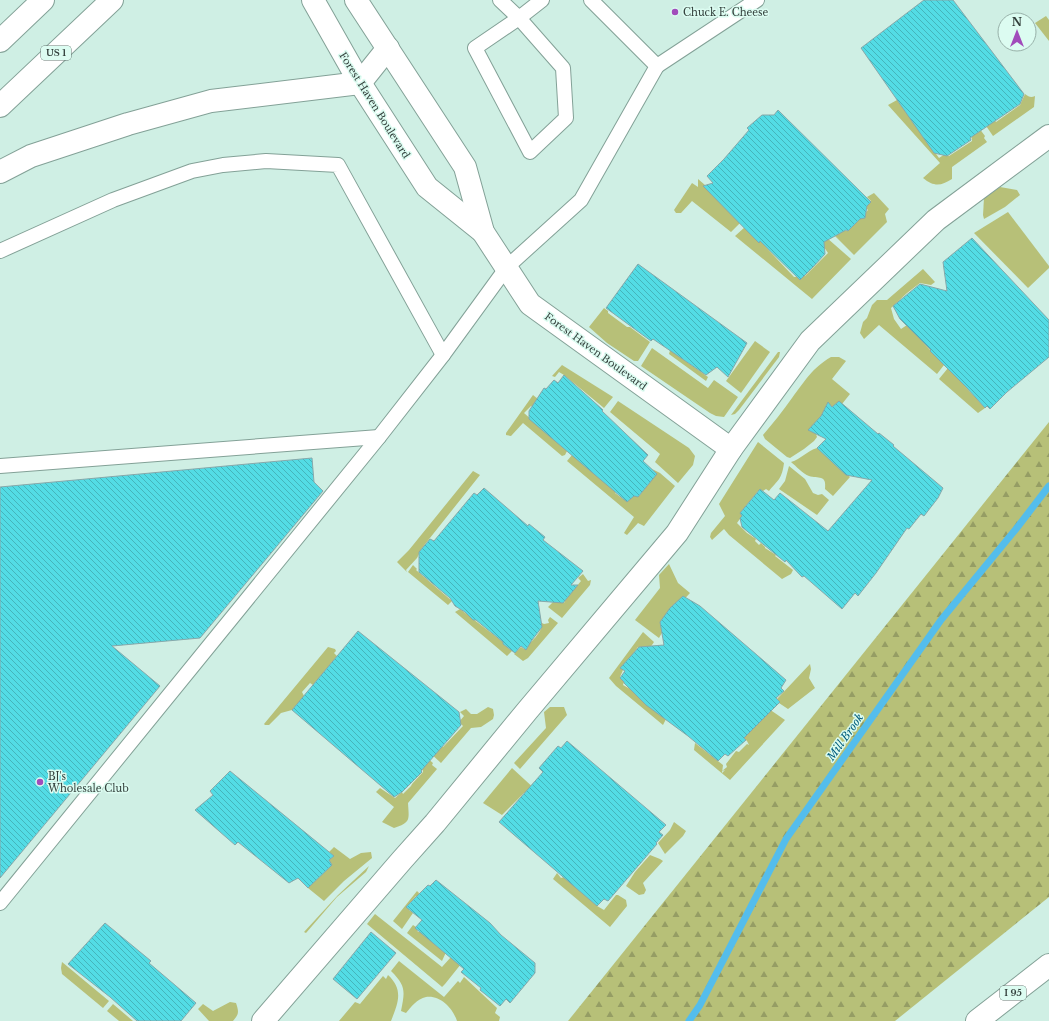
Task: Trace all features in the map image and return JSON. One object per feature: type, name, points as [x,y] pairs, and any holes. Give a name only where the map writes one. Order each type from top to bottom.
[{"type":"main road","points":[[0,41],[43,0]]},
{"type":"main road","name":"US 1","points":[[0,106],[112,0]]},
{"type":"main road","name":"Forest Haven Boulevard","points":[[313,0],[360,83],[427,187],[483,232],[530,304],[731,449]]},
{"type":"main road","name":"Forest Haven Boulevard","points":[[356,0],[465,167],[483,232]]},
{"type":"main road","points":[[0,172],[38,154],[128,124],[212,101],[360,83],[388,48]]},
{"type":"main road","points":[[263,1021],[435,823],[677,533],[731,449],[810,341],[936,220],[1049,136]]},
{"type":"main road","name":"I 95","points":[[977,1021],[1049,965]]},
{"type":"lane","points":[[500,0],[519,18],[563,68],[566,118],[530,152],[475,48],[519,18],[542,0]]},
{"type":"lane","points":[[591,0],[657,66]]},
{"type":"lane","points":[[0,903],[379,437],[443,355],[507,268],[581,200],[657,66],[757,0]]},
{"type":"lane","points":[[0,251],[113,200],[192,172],[223,164],[266,161],[338,165],[443,355]]},
{"type":"lane","points":[[0,466],[379,437]]},
{"type":"green space","points":[[1046,16],[1049,20],[1049,41],[1037,26],[1037,22]]},
{"type":"green space","points":[[1025,94],[1030,97],[1035,96],[1034,107],[993,136],[982,120],[985,107],[996,122],[1020,105]]},
{"type":"green space","points":[[897,100],[939,158],[945,154],[949,156],[972,141],[971,131],[976,124],[985,136],[984,138],[987,142],[952,167],[952,179],[941,184],[931,183],[923,178],[940,163],[888,105]]},
{"type":"green space","points":[[698,179],[740,223],[731,232],[692,201],[681,213],[676,213],[674,210],[692,183],[698,187]]},
{"type":"green space","points":[[1000,187],[1017,190],[1020,195],[1005,207],[984,219],[984,198]]},
{"type":"green space","points":[[874,193],[889,209],[885,214],[887,222],[854,255],[833,234],[836,223],[845,231],[848,231],[868,210],[866,208],[871,201],[867,197]]},
{"type":"green space","points":[[1008,212],[1049,266],[1049,268],[1028,288],[974,233]]},
{"type":"green space","points":[[745,227],[794,277],[805,276],[828,253],[822,244],[827,238],[851,259],[812,299],[735,236]]},
{"type":"green space","points":[[923,269],[935,282],[931,285],[920,283],[891,308],[894,319],[901,329],[907,325],[944,365],[937,374],[879,325],[864,339],[860,333],[863,322],[867,318],[872,305],[877,300],[887,300]]},
{"type":"green space","points":[[604,308],[608,311],[608,313],[650,342],[638,361],[634,361],[607,343],[589,327]]},
{"type":"green space","points":[[755,341],[770,352],[741,393],[726,381]]},
{"type":"green space","points":[[671,347],[674,353],[708,377],[706,381],[669,354]]},
{"type":"green space","points":[[652,348],[708,388],[714,380],[738,397],[724,417],[716,416],[710,413],[641,366]]},
{"type":"green space","points":[[778,352],[780,352],[779,357],[739,410],[735,414],[731,415]]},
{"type":"green space","points":[[831,357],[839,357],[846,361],[832,379],[850,394],[842,404],[832,407],[830,405],[814,441],[790,458],[787,457],[765,439],[763,435],[809,375],[824,361]]},
{"type":"green space","points":[[562,365],[613,397],[604,408],[564,375],[559,372],[555,377],[552,376]]},
{"type":"green space","points":[[948,368],[985,408],[978,413],[939,379]]},
{"type":"green space","points":[[533,395],[538,399],[533,406],[531,406],[524,413],[567,451],[565,455],[562,456],[523,423],[511,436],[506,435]]},
{"type":"green space","points":[[618,401],[689,448],[695,456],[693,465],[678,483],[655,462],[660,454],[610,412]]},
{"type":"green space","points":[[1049,422],[1049,897],[895,1021],[568,1021]]},
{"type":"green space","points":[[758,442],[784,463],[782,473],[769,491],[766,489],[763,491],[758,491],[740,513],[742,516],[737,523],[747,533],[756,539],[755,541],[759,545],[761,543],[765,548],[776,555],[775,556],[793,570],[791,574],[782,579],[729,535],[724,529],[712,540],[710,537],[711,533],[725,516],[719,504]]},
{"type":"green space","points":[[817,448],[850,477],[833,496],[825,489],[825,481],[823,479],[807,475],[791,462]]},
{"type":"green space","points":[[572,455],[615,490],[615,493],[628,501],[633,496],[639,496],[644,490],[654,471],[652,469],[660,473],[675,486],[644,526],[638,523],[627,535],[624,533],[634,517],[567,461]]},
{"type":"green space","points":[[789,466],[805,479],[813,493],[818,495],[822,494],[829,500],[817,515],[779,489],[785,481]]},
{"type":"green space","points":[[473,471],[480,475],[422,548],[417,558],[406,570],[407,572],[397,562],[409,550]]},
{"type":"green space","points":[[669,564],[678,583],[690,593],[676,608],[680,602],[679,600],[670,608],[664,629],[659,638],[635,620],[660,588],[659,575]]},
{"type":"green space","points":[[413,565],[417,569],[416,570],[452,601],[448,605],[408,572]]},
{"type":"green space","points":[[583,574],[588,581],[591,580],[590,585],[562,618],[548,607],[555,600],[563,603],[565,602],[565,600],[581,581],[578,578]]},
{"type":"green space","points":[[460,609],[503,642],[503,644],[512,651],[507,656],[455,612]]},
{"type":"green space","points":[[550,617],[558,623],[528,658],[523,661],[514,654],[521,647],[524,649],[533,641],[542,626],[542,623],[549,623],[548,620]]},
{"type":"green space","points":[[643,632],[654,642],[648,651],[644,647],[638,647],[622,669],[623,670],[620,677],[624,682],[623,685],[630,689],[631,688],[666,719],[663,725],[616,686],[609,678]]},
{"type":"green space","points":[[328,647],[335,649],[336,651],[334,653],[337,656],[313,685],[310,683],[302,692],[304,696],[292,710],[281,713],[269,725],[265,725],[264,724]]},
{"type":"green space","points":[[810,664],[811,669],[809,678],[815,688],[788,709],[779,703],[780,702],[777,699]]},
{"type":"green space","points":[[488,707],[493,709],[493,719],[481,727],[471,728],[441,763],[428,751],[438,747],[443,747],[463,726],[459,722],[464,716],[460,712],[466,709],[471,714],[477,714]]},
{"type":"green space","points":[[550,707],[564,707],[567,715],[520,769],[514,763],[546,728],[544,712]]},
{"type":"green space","points":[[769,709],[785,720],[730,780],[694,750],[695,743],[723,765],[722,771],[727,767],[726,764],[736,751],[739,752],[747,744],[749,745],[744,738]]},
{"type":"green space","points":[[420,752],[433,763],[432,765],[437,769],[408,803],[408,820],[404,824],[394,828],[382,822],[394,807],[376,792],[380,788],[395,798],[402,792],[403,794],[423,772]]},
{"type":"green space","points":[[512,768],[537,791],[524,793],[502,815],[483,803]]},
{"type":"green space","points":[[674,822],[686,831],[665,854],[658,843],[670,830]]},
{"type":"green space","points":[[334,847],[350,859],[361,853],[371,852],[372,858],[344,881],[324,901],[308,888],[332,865],[329,860],[334,856],[329,852]]},
{"type":"green space","points":[[650,855],[663,861],[643,883],[646,890],[644,894],[639,895],[626,886],[635,872]]},
{"type":"green space","points":[[369,866],[366,872],[337,897],[306,933],[304,932],[338,895]]},
{"type":"green space","points":[[557,873],[561,878],[564,877],[597,906],[604,910],[616,895],[626,900],[627,906],[610,927],[553,879]]},
{"type":"green space","points":[[417,891],[419,893],[418,896],[416,896],[409,904],[409,910],[413,913],[402,929],[393,921]]},
{"type":"green space","points":[[375,914],[442,967],[451,957],[461,964],[442,987],[367,924]]},
{"type":"green space","points":[[413,925],[416,927],[418,932],[420,932],[445,953],[447,950],[442,961],[407,933]]},
{"type":"green space","points":[[399,961],[444,997],[458,981],[460,983],[464,977],[497,1008],[495,1013],[500,1017],[499,1021],[457,1021],[452,1011],[445,1003],[431,997],[426,997],[420,1000],[406,1013],[401,1011],[404,994],[402,985],[391,971]]},
{"type":"green space","points":[[62,962],[109,1001],[103,1008],[62,974]]},
{"type":"green space","points":[[388,975],[398,991],[396,1008],[391,1021],[339,1021],[355,1002],[360,1004],[383,976],[386,979]]},
{"type":"green space","points":[[230,1002],[236,1003],[238,1009],[238,1013],[233,1021],[209,1021],[198,1009],[203,1004],[213,1011]]},
{"type":"green space","points":[[113,1004],[133,1021],[119,1021],[107,1011]]},
{"type":"building","points":[[924,0],[953,0],[1024,94],[1020,104],[970,138],[971,140],[947,156],[934,153],[861,48]]},
{"type":"building","points":[[778,110],[871,202],[867,206],[865,218],[860,219],[848,231],[846,230],[824,242],[825,254],[800,280],[760,241],[759,243],[703,186],[713,183],[707,176],[749,130],[747,128],[762,115],[774,115]]},
{"type":"building","points":[[972,238],[1049,320],[1049,357],[1007,392],[990,409],[987,406],[985,408],[930,351],[931,350],[900,319],[893,306],[920,284],[947,291],[943,262]]},
{"type":"building","points":[[638,264],[747,343],[728,377],[717,367],[706,375],[653,339],[651,341],[606,308]]},
{"type":"building","points":[[564,375],[603,410],[602,411],[648,455],[643,461],[657,474],[638,497],[634,496],[627,502],[529,419],[529,411],[544,388],[546,389],[554,380],[558,383]]},
{"type":"building","points":[[839,401],[878,434],[879,433],[894,445],[893,446],[943,488],[938,498],[924,516],[921,514],[909,529],[907,528],[858,596],[855,593],[842,609],[804,576],[802,577],[786,560],[785,562],[742,527],[740,518],[742,516],[740,513],[760,489],[774,500],[780,493],[828,531],[872,480],[846,475],[817,448],[826,439],[808,430],[821,416],[828,402],[832,407]]},
{"type":"building","points":[[312,458],[314,482],[323,491],[200,638],[112,646],[160,686],[0,878],[0,487]]},
{"type":"building","points":[[484,488],[528,526],[529,524],[545,537],[543,540],[583,571],[571,585],[578,585],[563,603],[538,601],[542,627],[526,650],[521,646],[515,653],[476,620],[473,620],[465,612],[455,606],[450,598],[419,572],[419,552],[430,539],[434,541],[474,493],[477,495]]},
{"type":"building","points":[[683,596],[700,606],[786,680],[781,688],[784,691],[776,698],[780,702],[744,738],[746,740],[728,756],[725,754],[718,761],[688,736],[646,705],[620,678],[625,671],[620,668],[639,647],[664,645],[660,622],[670,608]]},
{"type":"building","points":[[358,631],[459,712],[461,725],[421,771],[422,772],[402,792],[394,797],[292,710]]},
{"type":"building","points":[[567,741],[666,825],[659,832],[663,835],[656,843],[657,844],[608,901],[604,899],[597,906],[499,822],[543,772],[539,768],[558,746],[561,748]]},
{"type":"building","points":[[230,771],[334,856],[329,860],[332,865],[308,888],[298,878],[289,883],[238,842],[235,845],[195,810],[213,795],[210,791]]},
{"type":"building","points":[[436,880],[490,923],[501,935],[535,963],[535,973],[510,1003],[506,999],[500,1006],[461,972],[464,969],[415,928],[422,920],[406,907],[428,885],[430,886]]},
{"type":"building","points":[[105,923],[151,961],[149,963],[196,1003],[181,1021],[137,1021],[110,997],[68,964]]},
{"type":"building","points":[[371,932],[396,953],[357,999],[333,979]]},
{"type":"waterway","name":"Mill Brook","points":[[689,1021],[700,1005],[786,839],[941,620],[1016,529],[1049,486]]},
{"type":"place","name":"Chuck E. Cheese","points":[[675,12]]},
{"type":"place","name":"BJ's Wholesale Club","points":[[40,782]]}]
